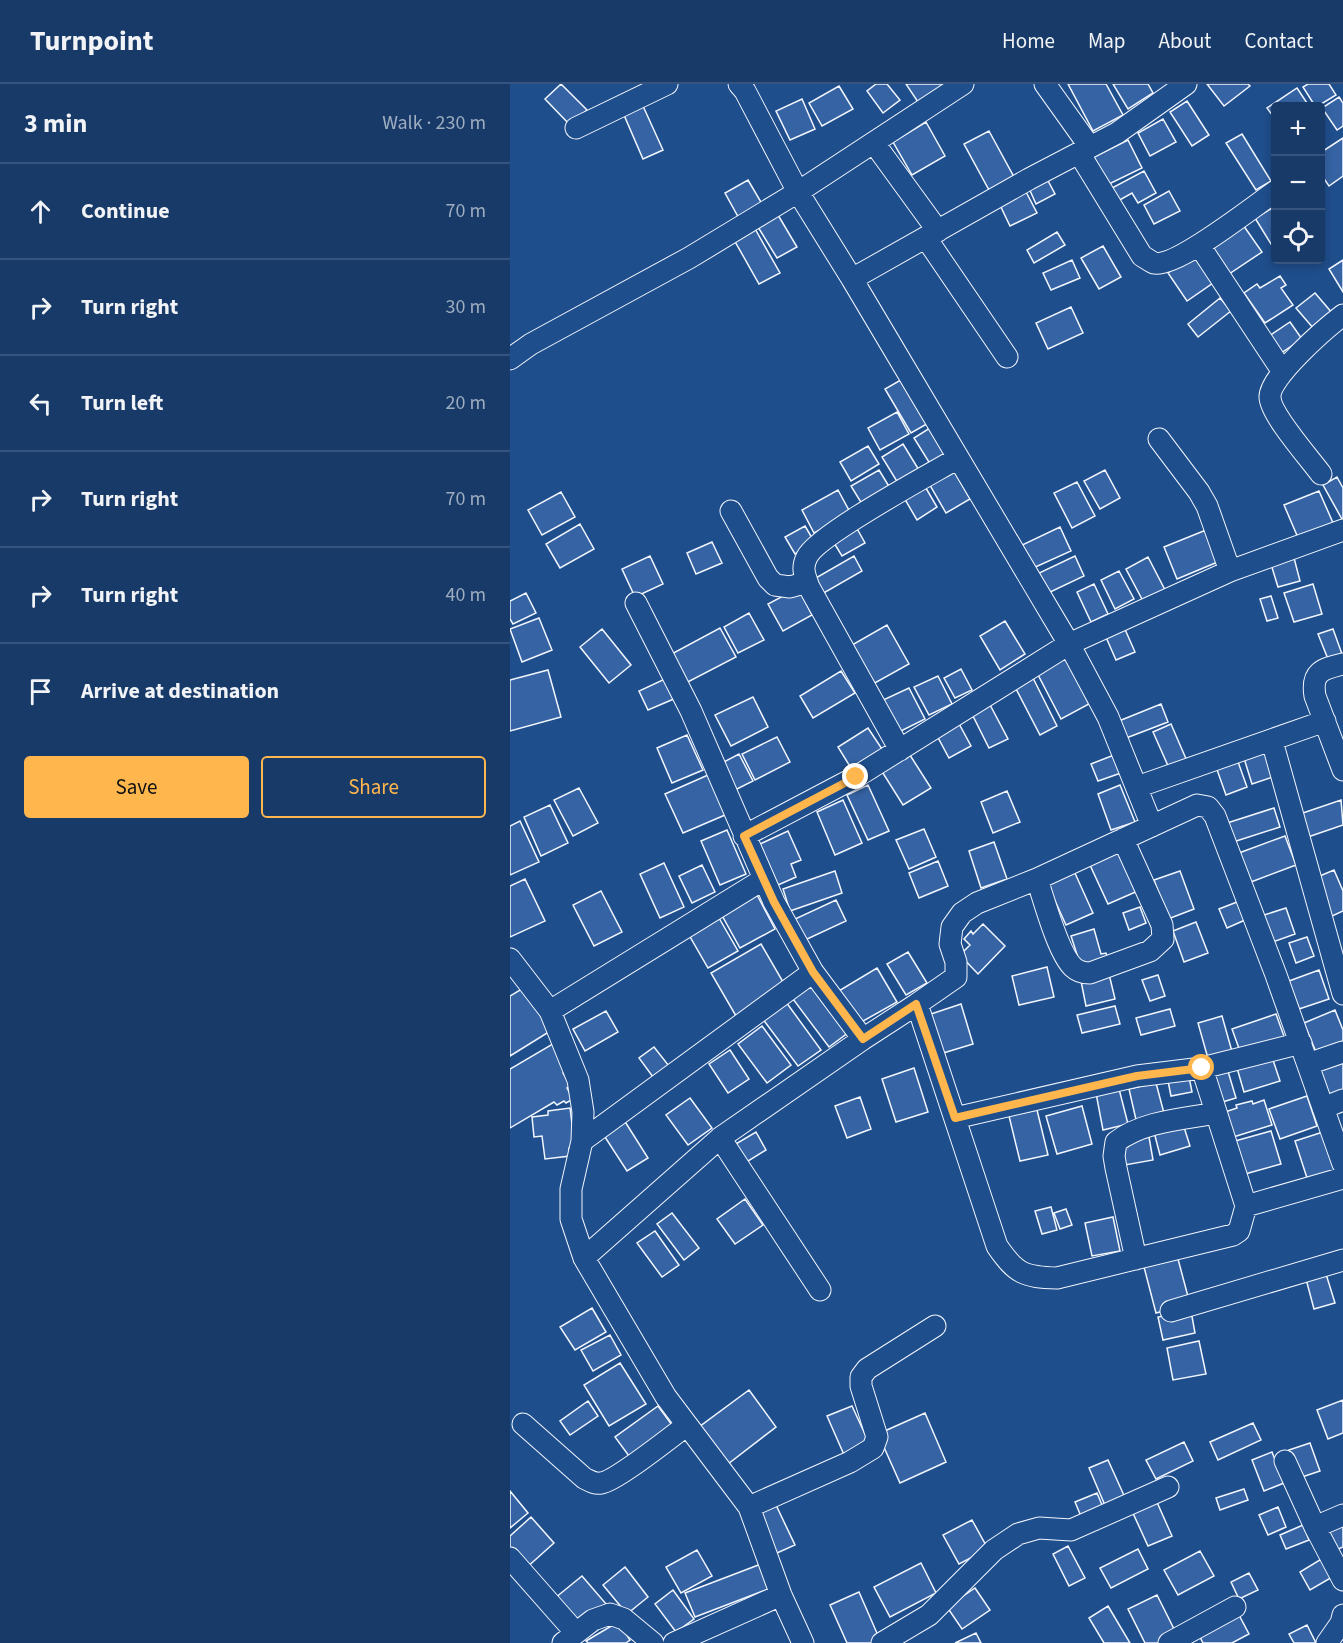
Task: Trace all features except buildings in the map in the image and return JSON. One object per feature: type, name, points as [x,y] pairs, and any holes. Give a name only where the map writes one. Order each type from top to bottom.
[{"type":"street","points":[[576,128],[667,84]]},
{"type":"street","points":[[739,84],[745,91],[798,192],[1069,644],[1108,717],[1152,826]]},
{"type":"street","points":[[510,359],[531,344],[689,258],[798,192],[963,84]]},
{"type":"street","points":[[1046,84],[1142,256],[1154,263],[1165,262],[1186,254],[1271,194]]},
{"type":"street","points":[[852,279],[1029,179],[1117,133],[1186,84]]},
{"type":"street","points":[[874,143],[1007,357]]},
{"type":"street","points":[[1199,245],[1283,372]]},
{"type":"street","points":[[1321,474],[1274,412],[1270,399],[1271,388],[1283,372],[1343,315]]},
{"type":"street","points":[[1159,439],[1207,506],[1230,571]]},
{"type":"street","points":[[900,750],[807,582],[803,570],[807,555],[831,534],[958,458]]},
{"type":"street","points":[[731,511],[768,578],[775,585],[790,587],[807,582]]},
{"type":"street","points":[[744,836],[856,777],[1069,644],[1230,571],[1343,530]]},
{"type":"street","points":[[636,603],[691,711],[774,902],[813,972],[863,1039]]},
{"type":"street","points":[[1343,664],[1327,668],[1316,675],[1313,686],[1343,770]]},
{"type":"street","points":[[1137,787],[1325,721]]},
{"type":"street","points":[[1272,741],[1343,994]]},
{"type":"street","points":[[584,1258],[720,1138],[956,977],[956,962],[950,944],[952,927],[962,913],[977,903],[1037,879],[1197,805],[1208,807],[1211,810],[1301,1043],[1343,1164]]},
{"type":"street","points":[[1037,879],[1064,953],[1072,967],[1081,973],[1090,973],[1150,951],[1163,939],[1162,925],[1123,839]]},
{"type":"street","points":[[550,1011],[764,879]]},
{"type":"street","points":[[514,972],[550,1011],[578,1080],[583,1112],[582,1142],[571,1189],[571,1219],[584,1258],[666,1397],[749,1507],[781,1595],[803,1643]]},
{"type":"street","points":[[582,1142],[813,972]]},
{"type":"street","points":[[916,1004],[997,1246],[1009,1265],[1021,1274],[1034,1277],[1058,1278],[1233,1236],[1239,1230],[1246,1206],[1202,1068]]},
{"type":"street","points":[[955,1118],[1137,1076],[1202,1068],[1301,1043]]},
{"type":"street","points":[[1308,1064],[1343,1052]]},
{"type":"street","points":[[1323,1108],[1343,1100]]},
{"type":"street","points":[[1136,1259],[1116,1168],[1114,1156],[1116,1142],[1141,1128],[1216,1113]]},
{"type":"street","points":[[720,1138],[820,1290]]},
{"type":"street","points":[[1246,1206],[1343,1178]]},
{"type":"street","points":[[1171,1311],[1343,1260]]},
{"type":"street","points":[[749,1507],[850,1462],[873,1448],[877,1437],[861,1386],[861,1377],[867,1369],[935,1326]]},
{"type":"street","points":[[524,1424],[584,1478],[594,1484],[604,1483],[687,1425]]},
{"type":"street","points":[[1285,1461],[1315,1527],[1343,1580]]},
{"type":"street","points":[[882,1643],[929,1615],[994,1550],[1018,1534],[1039,1528],[1071,1530],[1168,1487]]},
{"type":"street","points":[[1315,1527],[1343,1515]]},
{"type":"street","points":[[510,1558],[569,1638],[593,1620],[610,1614],[624,1619],[652,1643]]},
{"type":"street","points":[[674,1643],[781,1595]]},
{"type":"street","points":[[1169,1643],[1235,1607]]},
{"type":"street","points":[[1327,1643],[1341,1623],[1343,1615]]},
{"type":"route","points":[[856,777],[744,836],[774,902],[813,972],[863,1039],[916,1004],[955,1118],[1137,1076],[1202,1068]]}]
